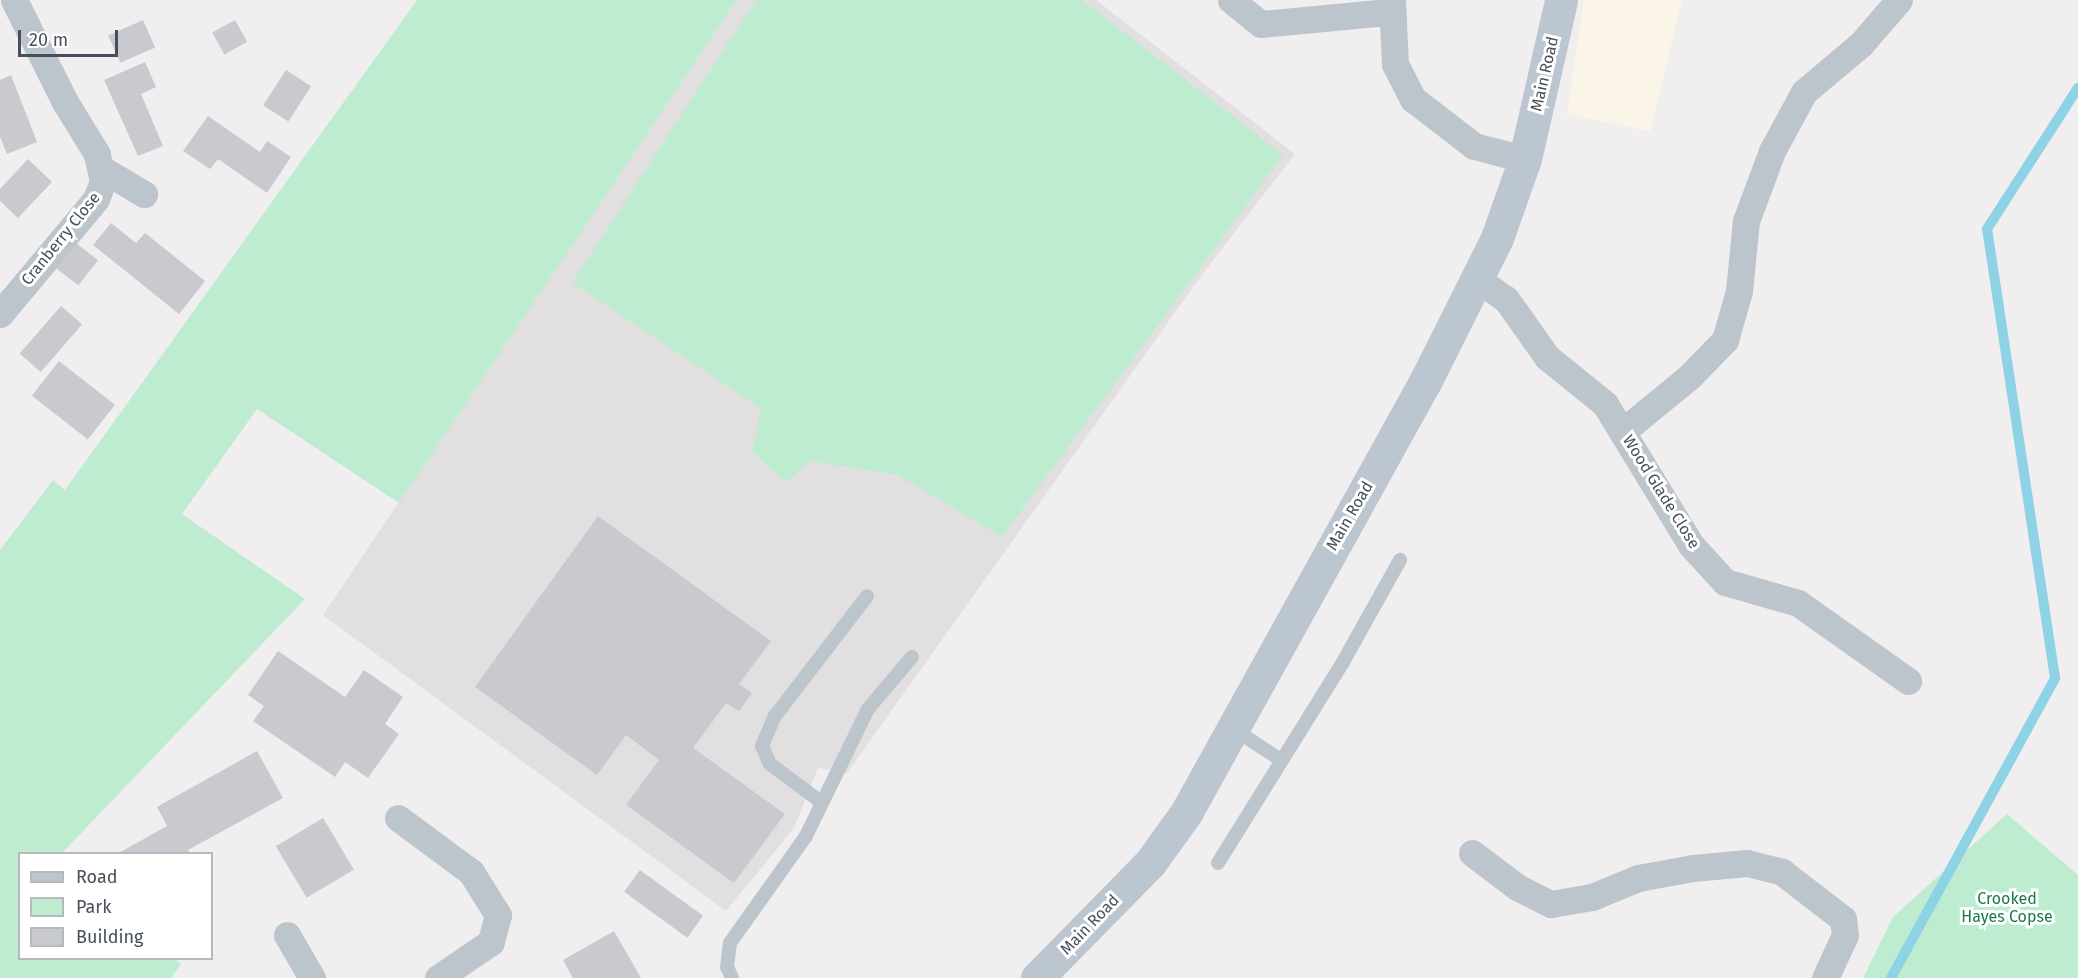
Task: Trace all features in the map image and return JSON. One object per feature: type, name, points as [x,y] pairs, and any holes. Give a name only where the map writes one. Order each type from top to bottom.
[{"type":"street","name":"Cranberry Close","points":[[0,314],[102,190],[102,170],[14,0]]},
{"type":"street","points":[[1231,0],[1261,24],[1391,6],[1395,64],[1413,99],[1474,146],[1524,159]]},
{"type":"street","name":"Main Road","points":[[1037,978],[1150,863],[1235,730],[1477,279],[1497,238],[1524,159],[1561,0]]},
{"type":"street","points":[[1623,431],[1689,377],[1725,340],[1739,291],[1746,221],[1772,151],[1804,92],[1861,44],[1899,0]]},
{"type":"street","points":[[102,170],[144,194]]},
{"type":"street","name":"Wood Glade Close","points":[[1477,279],[1506,299],[1546,357],[1605,404],[1691,545],[1725,582],[1798,603],[1908,681]]},
{"type":"street","points":[[398,818],[471,872],[498,915],[490,942],[443,977]]},
{"type":"street","points":[[1473,853],[1517,887],[1551,904],[1592,897],[1638,878],[1693,868],[1747,863],[1782,872],[1843,919],[1845,935],[1825,978]]},
{"type":"street","points":[[287,935],[312,978]]},
{"type":"lane","points":[[1218,863],[1400,560]]},
{"type":"lane","points":[[821,802],[770,764],[762,746],[775,716],[867,596]]},
{"type":"lane","points":[[732,978],[727,967],[730,943],[806,836],[868,709],[912,657]]},
{"type":"lane","points":[[1235,730],[1281,760]]},
{"type":"shaded area","points":[[737,0],[1096,0],[1295,154],[1201,276],[847,773],[818,768],[794,828],[726,911],[323,615]]},
{"type":"shaded area","points":[[1584,0],[1682,0],[1650,131],[1567,114]]},
{"type":"green space","points":[[417,0],[737,0],[399,503],[257,409],[182,514],[305,599],[63,852],[18,852],[18,960],[176,960],[181,964],[171,978],[0,978],[0,550],[53,480],[65,490]]},
{"type":"green space","points":[[756,0],[1082,0],[1283,155],[1002,537],[898,475],[811,461],[785,482],[752,451],[761,409],[572,283]]},
{"type":"green space","name":"Crooked Hayes Copse","points":[[2007,814],[2078,875],[2078,978],[1863,978],[1893,917]]},
{"type":"building","points":[[143,20],[155,47],[120,63],[108,35]]},
{"type":"building","points":[[235,20],[247,42],[224,54],[212,33]]},
{"type":"building","points":[[145,62],[156,87],[141,94],[163,146],[138,156],[104,80]]},
{"type":"building","points":[[286,70],[311,86],[288,122],[263,105]]},
{"type":"building","points":[[11,75],[37,142],[7,154],[0,137],[0,80]]},
{"type":"building","points":[[208,116],[260,152],[267,141],[291,157],[267,193],[218,159],[210,169],[183,151]]},
{"type":"building","points":[[28,159],[52,182],[18,218],[0,201],[0,189]]},
{"type":"building","points":[[111,223],[136,243],[145,233],[205,281],[179,314],[93,245]]},
{"type":"building","points":[[76,243],[98,260],[78,285],[56,268]]},
{"type":"building","points":[[61,306],[82,324],[41,372],[20,354]]},
{"type":"building","points":[[59,361],[115,405],[88,439],[32,396]]},
{"type":"building","points":[[598,516],[771,641],[739,684],[752,693],[739,711],[726,703],[693,748],[785,814],[734,883],[626,805],[659,760],[626,735],[597,775],[475,687]]},
{"type":"building","points":[[278,651],[345,697],[364,670],[403,697],[385,724],[399,734],[368,778],[345,762],[335,777],[253,721],[264,706],[248,695]]},
{"type":"building","points":[[257,751],[283,798],[188,850],[189,852],[121,852],[167,826],[157,807]]},
{"type":"building","points":[[323,818],[354,869],[307,898],[276,846]]},
{"type":"building","points":[[640,870],[703,916],[687,938],[624,892]]},
{"type":"building","points":[[614,931],[641,978],[573,978],[563,960]]},
{"type":"waterway","points":[[1891,978],[2055,678],[1987,229],[2078,88]]}]
